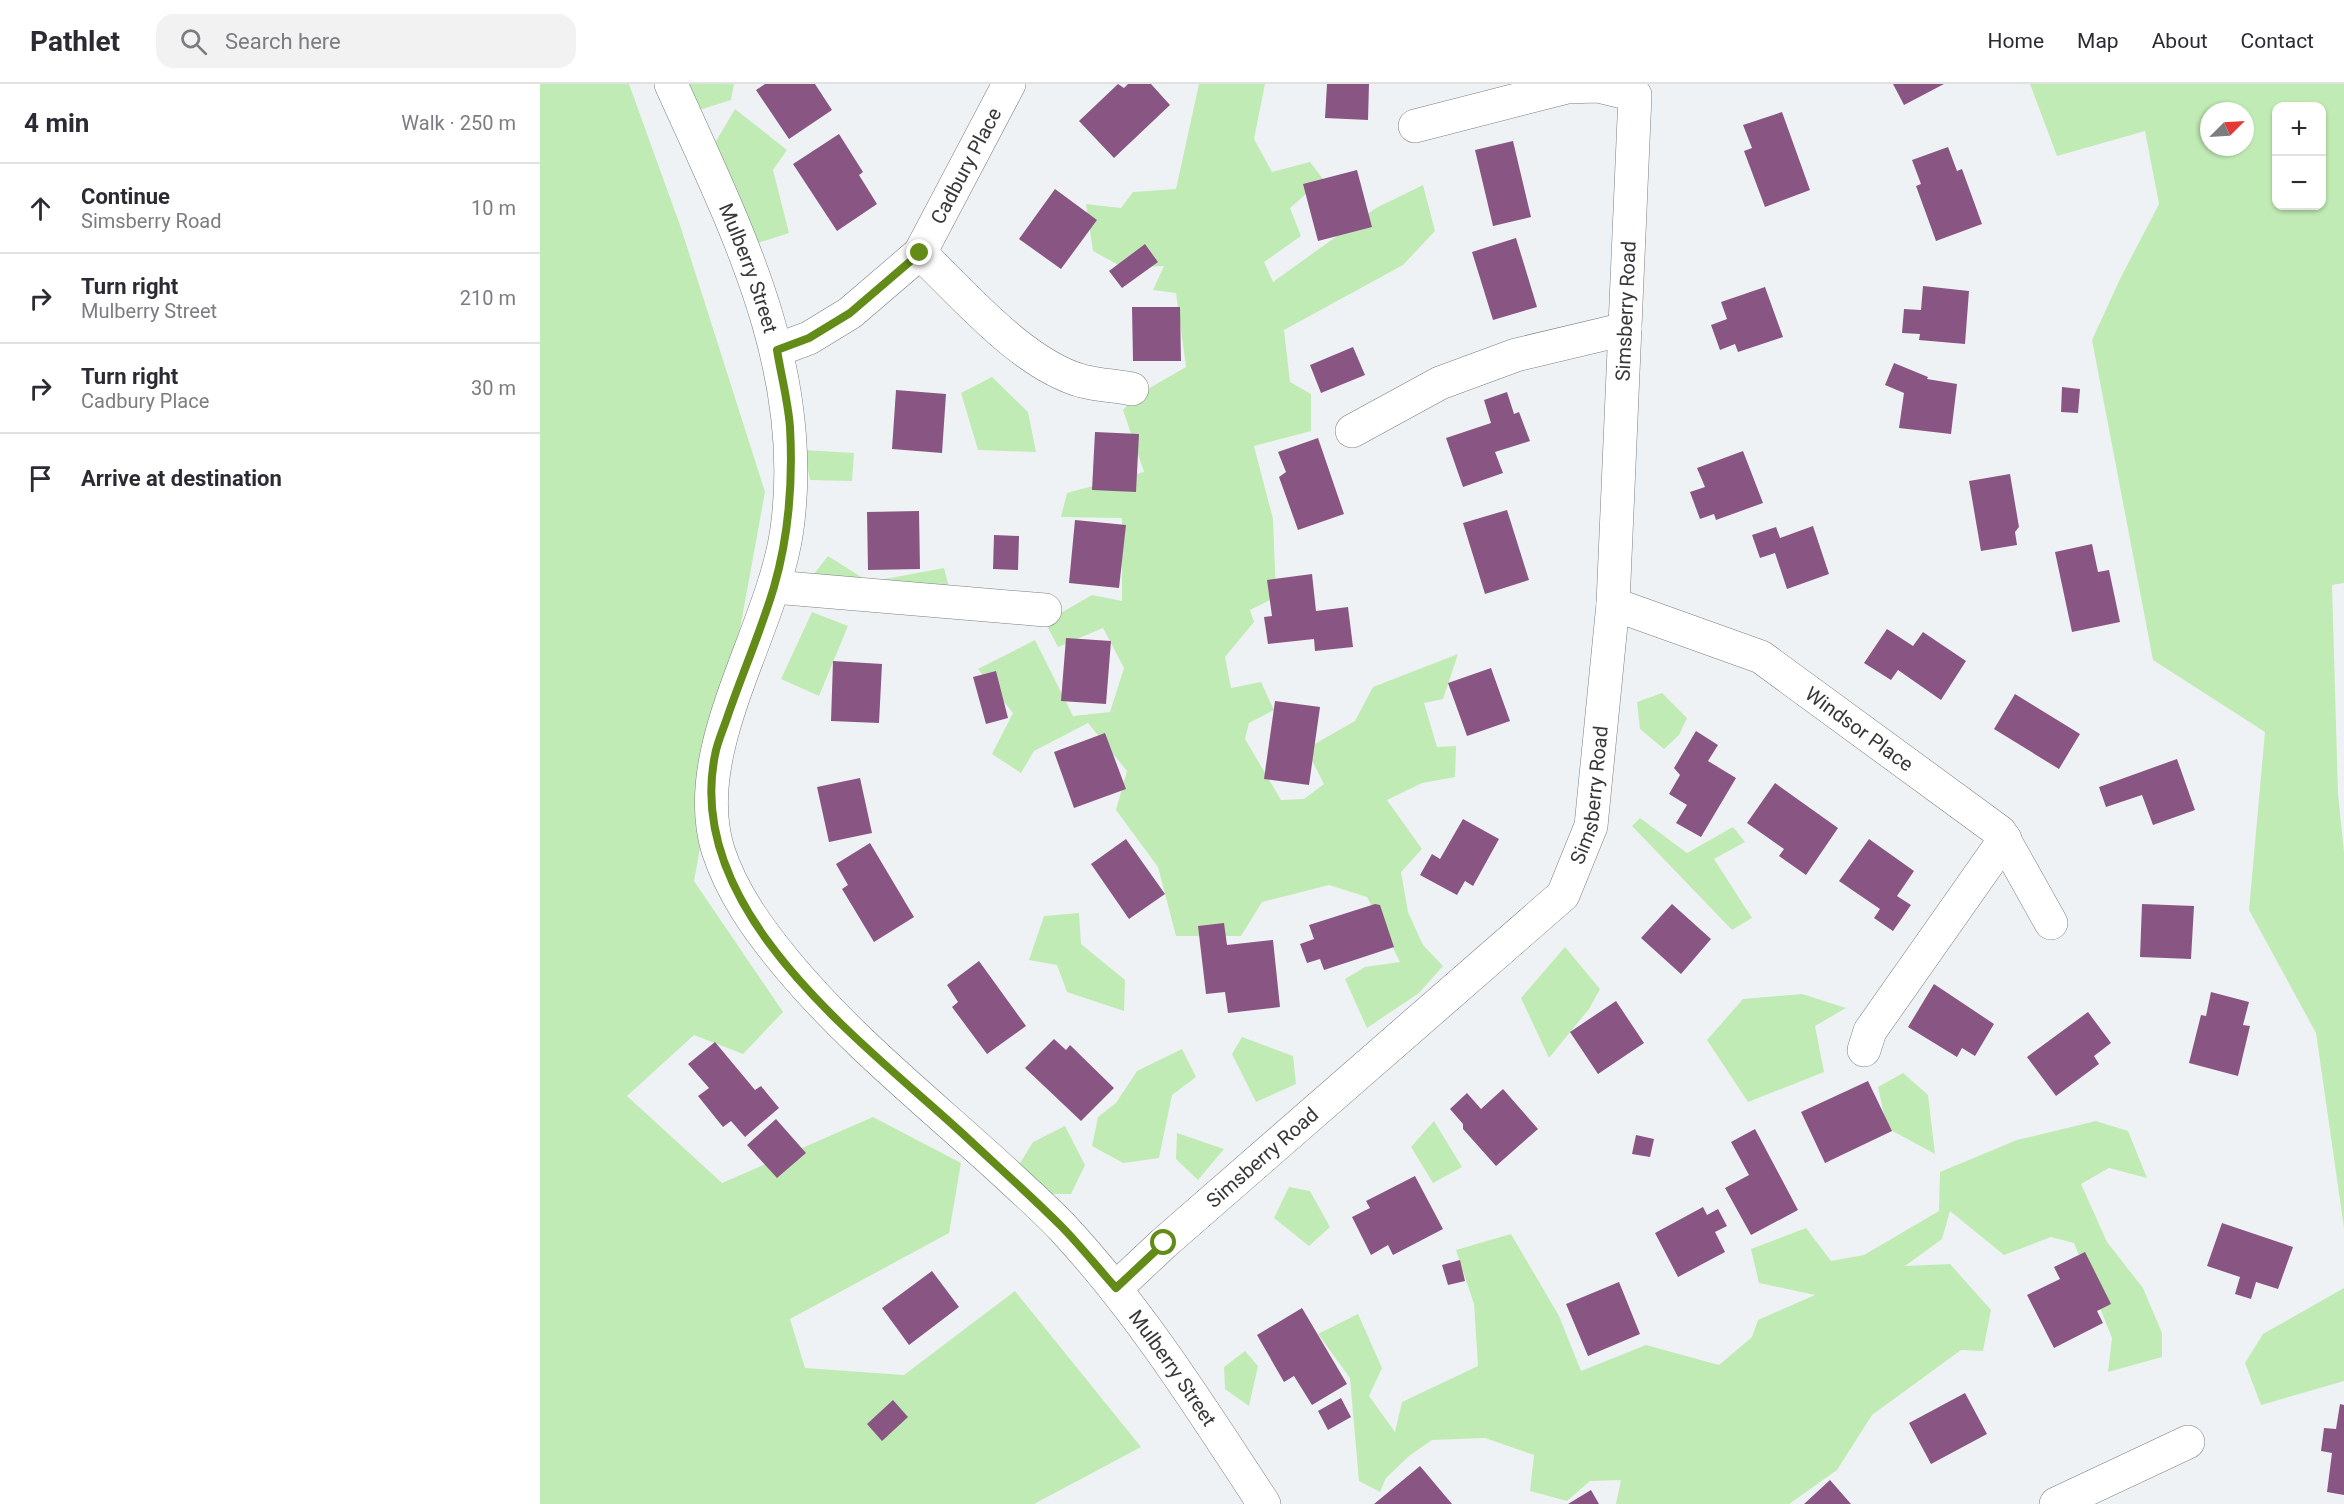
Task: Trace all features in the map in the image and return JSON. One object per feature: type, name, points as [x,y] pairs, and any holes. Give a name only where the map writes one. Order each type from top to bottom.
[{"type":"street","name":"Mulberry Street","points":[[671,84],[753,271],[777,350],[789,425],[791,484],[786,532],[774,587],[715,755],[711,809],[718,849],[740,900],[762,934],[839,1023],[1053,1218],[1116,1288],[1162,1348],[1264,1504]]},
{"type":"street","name":"Cadbury Place","points":[[777,350],[809,338],[850,313],[920,253],[1009,84]]},
{"type":"street","name":"Simsberry Road","points":[[1116,1288],[1164,1243],[1563,895],[1591,826],[1613,604],[1635,95],[1598,86],[1567,87],[1415,126]]},
{"type":"street","points":[[920,253],[1022,350],[1042,363],[1081,380],[1132,389]]},
{"type":"street","points":[[1352,431],[1440,383],[1516,356],[1625,329]]},
{"type":"street","points":[[774,587],[1045,610]]},
{"type":"street","name":"Windsor Place","points":[[1613,604],[1761,657],[2000,831],[2051,923]]},
{"type":"street","points":[[1864,1050],[1870,1031],[2005,839]]},
{"type":"street","points":[[2056,1504],[2188,1442]]},
{"type":"green space","points":[[540,84],[629,84],[681,228],[765,492],[694,881],[783,1012],[743,1054],[694,1035],[627,1096],[722,1183],[873,1117],[961,1163],[949,1233],[790,1319],[805,1368],[904,1375],[1015,1291],[1141,1447],[1034,1504],[540,1504]]},
{"type":"green space","points":[[688,84],[734,84],[731,100],[699,110]]},
{"type":"green space","points":[[1199,84],[1265,84],[1254,139],[1272,172],[1310,162],[1323,179],[1290,208],[1301,236],[1264,262],[1273,282],[1376,208],[1423,185],[1435,231],[1403,265],[1284,330],[1290,382],[1311,394],[1311,431],[1254,446],[1273,519],[1276,597],[1250,610],[1254,622],[1225,657],[1231,688],[1261,682],[1274,710],[1249,723],[1245,739],[1281,800],[1304,799],[1324,784],[1306,749],[1355,721],[1373,687],[1458,654],[1443,699],[1424,703],[1437,747],[1456,746],[1455,777],[1422,783],[1387,800],[1422,849],[1401,872],[1408,912],[1423,945],[1443,966],[1419,993],[1367,1028],[1345,979],[1365,967],[1400,962],[1367,897],[1329,885],[1262,902],[1241,936],[1176,936],[1158,867],[1116,810],[1127,771],[1088,723],[1034,751],[1021,773],[992,754],[1013,713],[978,669],[1035,640],[1073,716],[1110,712],[1124,668],[1103,628],[1058,647],[1045,622],[1092,595],[1122,601],[1122,518],[1061,517],[1067,493],[1144,472],[1123,410],[1134,397],[1186,367],[1176,293],[1153,290],[1164,266],[1124,268],[1093,251],[1086,204],[1121,208],[1133,192],[1176,189]]},
{"type":"green space","points":[[2030,84],[2344,84],[2344,583],[2332,585],[2338,794],[2344,852],[2344,1228],[2316,1033],[2249,910],[2265,732],[2153,660],[2092,340],[2120,279],[2159,204],[2145,131],[2057,156]]},
{"type":"green space","points":[[735,109],[787,150],[773,170],[789,233],[758,243],[715,143]]},
{"type":"green space","points":[[992,377],[1028,412],[1036,452],[978,450],[961,393]]},
{"type":"green space","points":[[804,450],[854,453],[852,481],[810,480]]},
{"type":"green space","points":[[828,556],[869,582],[944,568],[950,591],[878,613],[814,574]]},
{"type":"green space","points":[[812,612],[848,626],[819,696],[781,679]]},
{"type":"green space","points":[[1662,693],[1687,718],[1679,735],[1664,749],[1640,729],[1637,702]]},
{"type":"green space","points":[[1640,818],[1687,853],[1733,827],[1745,842],[1714,859],[1752,918],[1732,930],[1632,826]]},
{"type":"green space","points":[[1079,913],[1081,944],[1125,980],[1124,1011],[1067,992],[1057,965],[1029,960],[1044,916]]},
{"type":"green space","points":[[1565,947],[1600,989],[1589,1009],[1549,1058],[1521,998]]},
{"type":"green space","points":[[1802,994],[1846,1008],[1815,1026],[1824,1072],[1748,1102],[1707,1040],[1743,999]]},
{"type":"green space","points":[[1242,1037],[1293,1056],[1296,1084],[1256,1102],[1232,1054]]},
{"type":"green space","points":[[1182,1049],[1196,1077],[1172,1095],[1159,1158],[1123,1163],[1092,1146],[1098,1117],[1116,1103],[1137,1071]]},
{"type":"green space","points":[[1903,1073],[1928,1095],[1935,1154],[1887,1128],[1878,1087]]},
{"type":"green space","points":[[1434,1121],[1462,1167],[1433,1183],[1411,1147]]},
{"type":"green space","points":[[2096,1121],[2128,1131],[2147,1178],[2109,1168],[2081,1184],[2107,1242],[2143,1288],[2162,1333],[2162,1357],[2108,1372],[2112,1338],[2074,1243],[2051,1237],[2004,1255],[1950,1211],[1942,1239],[1905,1266],[1950,1264],[1991,1310],[1983,1351],[1961,1350],[1872,1415],[1837,1470],[1789,1504],[1616,1504],[1621,1480],[1590,1481],[1567,1501],[1530,1491],[1534,1455],[1485,1438],[1432,1440],[1409,1456],[1386,1478],[1380,1492],[1359,1481],[1350,1378],[1318,1334],[1358,1314],[1382,1368],[1369,1396],[1395,1432],[1402,1402],[1478,1366],[1474,1304],[1456,1250],[1511,1234],[1559,1316],[1581,1371],[1646,1345],[1719,1365],[1752,1337],[1758,1320],[1815,1295],[1759,1283],[1751,1249],[1806,1228],[1831,1261],[1864,1255],[1939,1211],[1940,1172],[2017,1140]]},
{"type":"green space","points":[[1065,1126],[1085,1165],[1071,1194],[1037,1194],[1017,1168],[1033,1142]]},
{"type":"green space","points":[[1177,1133],[1224,1149],[1198,1180],[1176,1159]]},
{"type":"green space","points":[[1289,1187],[1310,1191],[1330,1227],[1309,1246],[1274,1218]]},
{"type":"green space","points":[[2344,1288],[2344,1381],[2261,1405],[2245,1363],[2263,1334]]},
{"type":"green space","points":[[1245,1351],[1258,1366],[1249,1406],[1225,1389],[1224,1367]]},
{"type":"building","points":[[765,84],[815,84],[832,110],[789,139],[756,90]]},
{"type":"building","points":[[1118,84],[1124,88],[1128,84],[1151,84],[1170,105],[1114,158],[1079,121]]},
{"type":"building","points":[[1327,84],[1369,84],[1368,120],[1325,118]]},
{"type":"building","points":[[1893,84],[1944,84],[1904,105]]},
{"type":"building","points":[[1782,112],[1810,190],[1765,207],[1744,151],[1752,148],[1743,125]]},
{"type":"building","points":[[839,134],[863,172],[859,175],[877,204],[837,231],[793,164]]},
{"type":"building","points":[[1513,141],[1531,217],[1493,226],[1475,150]]},
{"type":"building","points":[[1948,147],[1957,171],[1962,169],[1982,224],[1936,241],[1916,186],[1921,184],[1912,160]]},
{"type":"building","points":[[1357,170],[1372,227],[1318,241],[1303,184]]},
{"type":"building","points":[[1055,189],[1097,220],[1061,269],[1019,239]]},
{"type":"building","points":[[1516,238],[1537,307],[1493,320],[1472,252]]},
{"type":"building","points":[[1145,244],[1158,262],[1122,288],[1109,271]]},
{"type":"building","points":[[1923,286],[1969,291],[1965,344],[1919,340],[1920,334],[1902,333],[1904,309],[1921,310]]},
{"type":"building","points":[[1765,287],[1783,337],[1738,352],[1735,344],[1720,350],[1711,325],[1727,319],[1721,302]]},
{"type":"building","points":[[1132,307],[1180,307],[1181,361],[1133,361]]},
{"type":"building","points":[[1353,347],[1365,375],[1321,393],[1310,365]]},
{"type":"building","points":[[1894,363],[1928,377],[1927,379],[1957,384],[1951,434],[1899,428],[1904,393],[1885,385]]},
{"type":"building","points":[[2062,387],[2080,389],[2078,413],[2061,412]]},
{"type":"building","points":[[896,390],[946,394],[942,453],[892,449]]},
{"type":"building","points":[[1507,392],[1514,414],[1519,412],[1530,441],[1495,452],[1503,473],[1463,487],[1446,438],[1491,423],[1484,400]]},
{"type":"building","points":[[1095,432],[1139,434],[1136,492],[1092,490]]},
{"type":"building","points":[[1318,438],[1344,514],[1298,530],[1279,477],[1286,472],[1278,452]]},
{"type":"building","points":[[1743,451],[1763,503],[1716,520],[1714,514],[1700,519],[1690,492],[1705,487],[1697,468]]},
{"type":"building","points":[[2010,474],[2019,527],[2015,532],[2017,545],[1981,551],[1969,481]]},
{"type":"building","points":[[1507,510],[1529,580],[1485,594],[1463,523]]},
{"type":"building","points":[[919,511],[920,569],[868,570],[867,512]]},
{"type":"building","points":[[1075,520],[1126,525],[1119,588],[1069,583]]},
{"type":"building","points":[[1813,526],[1829,574],[1787,589],[1775,553],[1760,558],[1752,535],[1776,527],[1780,538]]},
{"type":"building","points":[[994,535],[1019,536],[1018,570],[993,569]]},
{"type":"building","points":[[2092,544],[2098,572],[2109,570],[2120,622],[2072,632],[2055,552]]},
{"type":"building","points":[[1312,574],[1316,611],[1348,607],[1353,647],[1315,651],[1314,639],[1268,644],[1264,617],[1272,616],[1267,580]]},
{"type":"building","points":[[1887,629],[1913,646],[1923,632],[1966,661],[1941,700],[1898,670],[1891,680],[1864,663]]},
{"type":"building","points":[[1066,638],[1111,641],[1106,704],[1061,701]]},
{"type":"building","points":[[833,661],[882,664],[879,723],[831,721]]},
{"type":"building","points":[[1491,668],[1510,721],[1467,736],[1448,683]]},
{"type":"building","points":[[996,671],[1008,718],[986,724],[973,677]]},
{"type":"building","points":[[2015,694],[2080,734],[2059,769],[1994,729]]},
{"type":"building","points":[[1275,701],[1320,707],[1309,785],[1264,779]]},
{"type":"building","points":[[1696,731],[1718,745],[1708,761],[1736,778],[1701,837],[1676,823],[1687,805],[1669,794],[1680,775],[1674,768]]},
{"type":"building","points":[[1105,733],[1126,789],[1074,808],[1054,752]]},
{"type":"building","points":[[2177,759],[2195,810],[2153,825],[2142,795],[2106,807],[2099,787]]},
{"type":"building","points":[[860,778],[872,833],[829,842],[817,787]]},
{"type":"building","points":[[1775,783],[1838,828],[1806,875],[1779,856],[1784,849],[1747,823]]},
{"type":"building","points":[[1463,819],[1499,839],[1473,886],[1465,881],[1457,895],[1420,875],[1432,854],[1440,859]]},
{"type":"building","points":[[1126,839],[1165,894],[1129,919],[1091,864]]},
{"type":"building","points":[[1869,839],[1914,871],[1897,896],[1911,905],[1893,931],[1874,918],[1880,909],[1839,881]]},
{"type":"building","points":[[870,843],[914,917],[874,942],[842,889],[848,885],[836,864]]},
{"type":"building","points":[[1375,904],[1380,905],[1394,947],[1324,970],[1320,959],[1307,963],[1300,944],[1314,939],[1309,925]]},
{"type":"building","points":[[1672,904],[1711,939],[1681,974],[1641,938]]},
{"type":"building","points":[[2142,904],[2194,906],[2191,959],[2140,957]]},
{"type":"building","points":[[1224,923],[1227,945],[1273,940],[1280,1007],[1228,1013],[1225,992],[1206,994],[1198,926]]},
{"type":"building","points":[[979,961],[1026,1026],[987,1054],[952,1007],[958,1002],[947,985]]},
{"type":"building","points":[[1934,984],[1994,1024],[1975,1056],[1962,1048],[1957,1057],[1908,1027]]},
{"type":"building","points":[[2211,992],[2249,1002],[2243,1025],[2250,1026],[2238,1076],[2189,1063],[2201,1015],[2206,1016]]},
{"type":"building","points":[[1616,1001],[1644,1043],[1598,1074],[1570,1032]]},
{"type":"building","points":[[2088,1012],[2111,1043],[2094,1056],[2099,1064],[2056,1096],[2027,1057]]},
{"type":"building","points":[[1054,1039],[1066,1050],[1070,1045],[1114,1088],[1081,1121],[1025,1068]]},
{"type":"building","points":[[715,1042],[755,1090],[761,1086],[779,1108],[745,1137],[731,1121],[723,1127],[698,1096],[709,1088],[688,1064]]},
{"type":"building","points":[[1868,1081],[1892,1131],[1825,1163],[1801,1112]]},
{"type":"building","points":[[1503,1089],[1538,1129],[1496,1166],[1463,1129],[1463,1124],[1450,1109],[1467,1093],[1481,1109]]},
{"type":"building","points":[[776,1119],[806,1153],[777,1178],[747,1145]]},
{"type":"building","points":[[1755,1129],[1798,1210],[1751,1235],[1725,1188],[1749,1175],[1731,1142]]},
{"type":"building","points":[[1636,1135],[1654,1139],[1650,1157],[1632,1154]]},
{"type":"building","points":[[1415,1176],[1443,1229],[1393,1255],[1388,1245],[1371,1255],[1352,1217],[1370,1208],[1366,1201]]},
{"type":"building","points":[[1703,1207],[1707,1215],[1718,1209],[1727,1226],[1715,1232],[1725,1252],[1678,1277],[1655,1233]]},
{"type":"building","points":[[2222,1223],[2293,1247],[2278,1289],[2256,1282],[2251,1299],[2235,1294],[2240,1277],[2207,1266]]},
{"type":"building","points":[[2085,1252],[2111,1304],[2097,1311],[2103,1323],[2054,1348],[2027,1295],[2060,1279],[2054,1267]]},
{"type":"building","points":[[1460,1260],[1465,1281],[1448,1285],[1442,1265]]},
{"type":"building","points":[[932,1271],[959,1307],[909,1345],[882,1308]]},
{"type":"building","points":[[1619,1282],[1640,1334],[1588,1356],[1566,1304]]},
{"type":"building","points":[[1302,1308],[1347,1384],[1312,1405],[1294,1376],[1284,1382],[1257,1335]]},
{"type":"building","points":[[1965,1393],[1987,1434],[1931,1464],[1909,1423]]},
{"type":"building","points":[[1341,1398],[1351,1417],[1328,1430],[1318,1411]]},
{"type":"building","points":[[893,1400],[908,1417],[882,1441],[867,1424]]},
{"type":"building","points":[[2340,1404],[2344,1405],[2344,1495],[2327,1492],[2332,1453],[2321,1451],[2324,1428],[2336,1429]]},
{"type":"building","points":[[1420,1466],[1452,1504],[1374,1504]]},
{"type":"building","points":[[1830,1480],[1851,1504],[1804,1504]]},
{"type":"building","points":[[1591,1490],[1599,1504],[1568,1504]]},
{"type":"route","points":[[920,253],[850,313],[809,338],[777,350],[789,425],[791,484],[786,532],[774,587],[715,755],[711,809],[718,849],[740,900],[762,934],[807,988],[839,1023],[961,1132],[1061,1226],[1116,1288],[1164,1243]]}]
